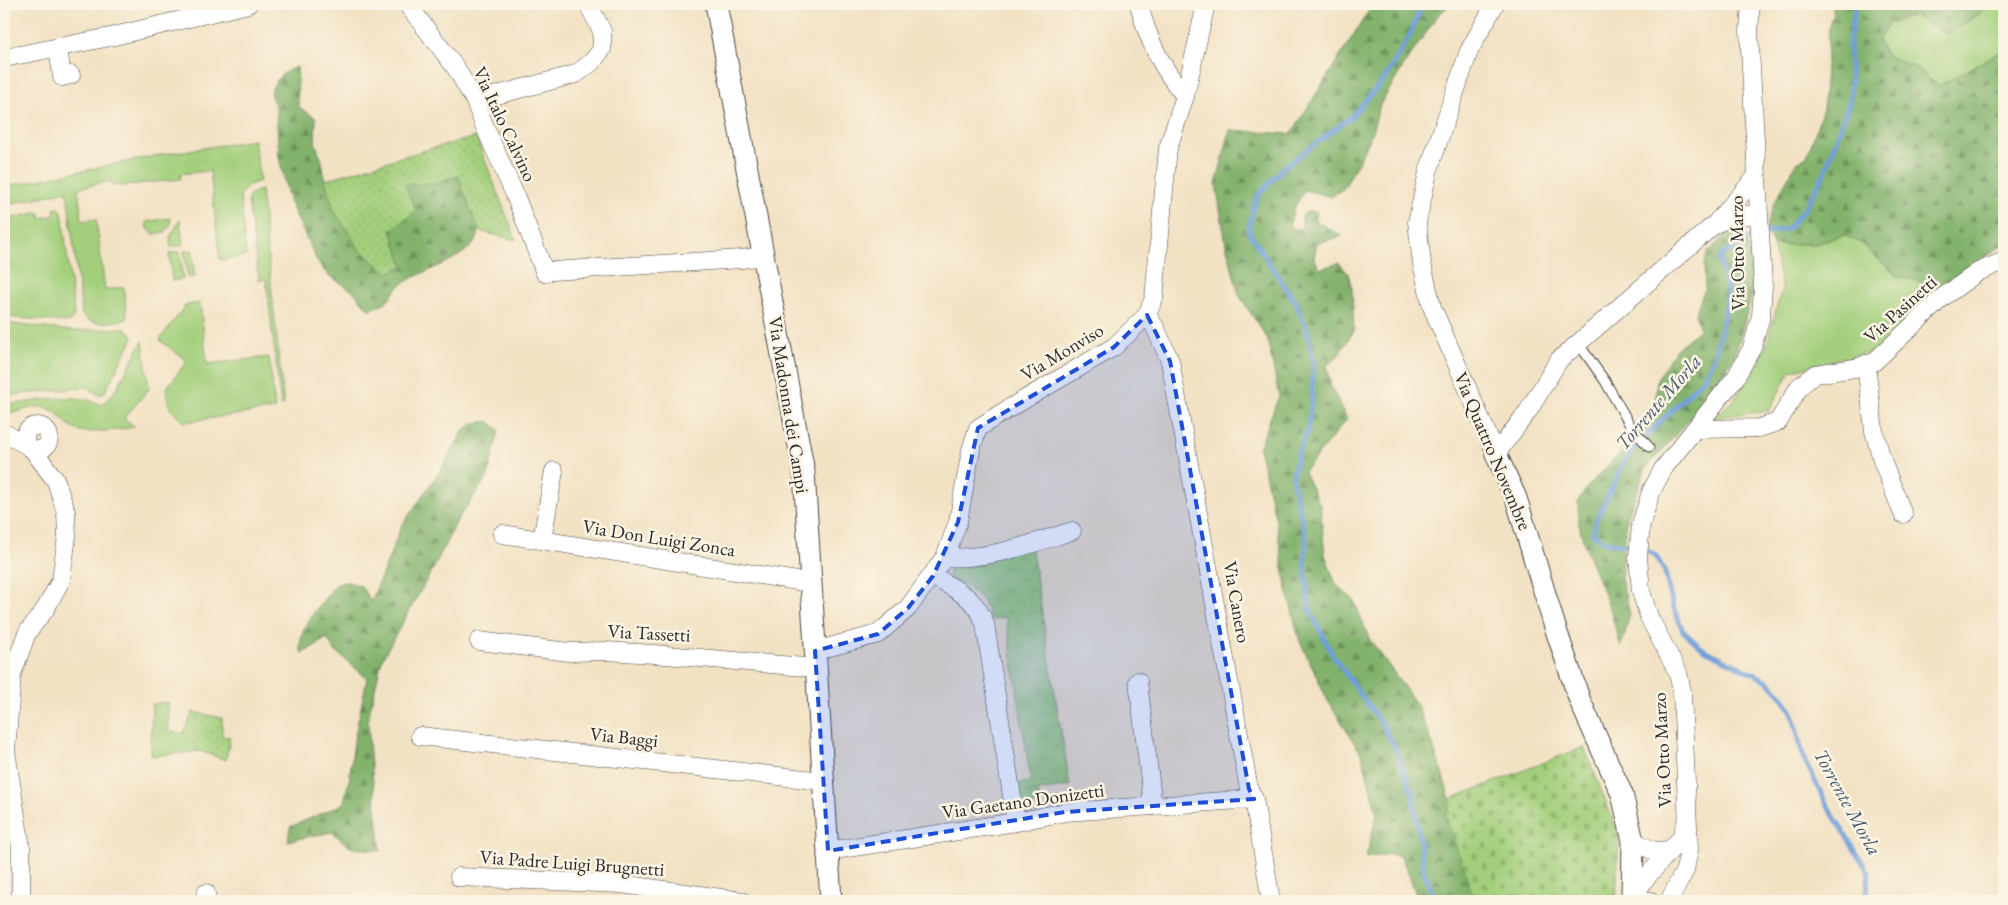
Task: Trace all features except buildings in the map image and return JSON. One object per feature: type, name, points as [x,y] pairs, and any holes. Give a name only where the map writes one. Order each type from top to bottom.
[{"type":"street","points":[[4,58],[110,37],[248,4]]},
{"type":"street","name":"Via Italo Calvino","points":[[407,4],[456,68],[475,101],[549,272],[764,256]]},
{"type":"street","points":[[475,101],[576,74],[592,62],[602,49],[602,31],[588,4]]},
{"type":"street","name":"Via Madonna dei Campi","points":[[716,4],[804,472],[831,901]]},
{"type":"street","points":[[1139,4],[1143,20],[1157,55],[1185,96]]},
{"type":"street","name":"Via Monviso","points":[[816,659],[878,634],[908,608],[933,576],[945,557],[958,522],[970,450],[978,428],[1114,347],[1147,315],[1154,298],[1168,148],[1185,96],[1206,4]]},
{"type":"street","name":"Via Quattro Novembre","points":[[1495,4],[1470,51],[1428,172],[1417,222],[1422,264],[1432,307],[1516,498],[1554,627],[1580,701],[1622,794],[1633,841],[1638,900]]},
{"type":"street","name":"Via Otto Marzo","points":[[1669,901],[1685,870],[1689,850],[1682,691],[1678,673],[1646,609],[1641,591],[1638,557],[1641,524],[1651,492],[1663,470],[1736,377],[1752,348],[1761,316],[1763,287],[1749,30],[1751,4]]},
{"type":"street","points":[[58,47],[62,77],[71,75]]},
{"type":"street","points":[[1496,454],[1528,411],[1559,360],[1716,223],[1756,176]]},
{"type":"street","points":[[1716,223],[1740,215],[1759,217]]},
{"type":"street","name":"Via Pasinetti","points":[[1695,429],[1759,428],[1778,422],[1799,387],[1815,374],[1874,362],[1943,297],[1978,272],[2004,261]]},
{"type":"street","name":"Via Canero","points":[[1147,315],[1155,327],[1170,361],[1249,789],[1254,799],[1271,901]]},
{"type":"street","points":[[1866,364],[1874,431],[1883,463],[1903,514]]},
{"type":"street","points":[[4,423],[30,428],[25,434],[36,446],[56,481],[66,512],[67,536],[61,580],[46,608],[27,633],[12,674],[6,751],[21,848],[21,901]]},
{"type":"street","points":[[4,433],[36,446]]},
{"type":"street","points":[[542,540],[554,470]]},
{"type":"street","points":[[945,557],[963,559],[1020,547],[1072,531]]},
{"type":"street","name":"Via Don Luigi Zonca","points":[[502,534],[810,584]]},
{"type":"street","points":[[933,576],[972,600],[985,624],[1016,822]]},
{"type":"street","name":"Via Tassetti","points":[[479,641],[569,652],[606,651],[816,659]]},
{"type":"street","points":[[1138,680],[1153,806]]},
{"type":"street","name":"Via Baggi","points":[[420,736],[823,782]]},
{"type":"street","name":"Via Gaetano Donizetti","points":[[828,851],[1016,822],[1065,812],[1254,799]]},
{"type":"street","name":"Via Otto Marzo","points":[[1638,900],[1645,879],[1681,838],[1688,817]]},
{"type":"street","points":[[1633,841],[1654,851],[1671,850]]},
{"type":"street","name":"Via Padre Luigi Brugnetti","points":[[459,877],[621,884],[742,901]]},
{"type":"lane","points":[[1578,343],[1605,381],[1631,426],[1649,447]]},
{"type":"highlighted area","points":[[1147,315],[1170,361],[1249,789],[1254,799],[1065,812],[828,851],[815,651],[878,634],[908,608],[933,576],[958,522],[978,428],[1114,347]]},
{"type":"green space","points":[[1373,4],[1451,4],[1439,14],[1406,62],[1380,105],[1369,141],[1344,188],[1331,197],[1305,190],[1294,208],[1289,227],[1302,229],[1302,216],[1308,211],[1317,212],[1316,221],[1342,236],[1317,243],[1314,257],[1319,269],[1339,263],[1348,273],[1352,289],[1354,331],[1338,356],[1327,365],[1331,387],[1347,419],[1304,472],[1320,505],[1325,555],[1336,585],[1354,600],[1369,638],[1417,705],[1433,745],[1452,805],[1451,812],[1446,814],[1476,901],[1419,901],[1401,856],[1390,854],[1366,858],[1377,814],[1362,755],[1328,701],[1299,639],[1285,581],[1276,521],[1259,448],[1279,396],[1267,338],[1239,295],[1226,245],[1216,184],[1230,130],[1291,134]]},
{"type":"green space","points":[[1833,4],[1989,4],[1977,16],[1947,34],[1913,15],[1889,23],[1878,41],[1887,56],[1914,67],[1939,86],[2004,50],[2004,244],[1959,277],[1931,284],[1898,277],[1861,243],[1844,235],[1814,244],[1773,245],[1766,229],[1774,203],[1797,162],[1807,157],[1823,109],[1829,26]]},
{"type":"green space","points":[[1989,4],[2004,4],[2004,50],[1939,86],[1914,67],[1887,56],[1878,41],[1889,23],[1913,15],[1947,34],[1977,16]]},
{"type":"green space","points":[[297,67],[299,107],[316,118],[315,142],[322,161],[325,180],[402,266],[391,230],[405,185],[434,183],[458,176],[478,226],[477,240],[470,248],[460,255],[405,282],[385,302],[369,310],[353,291],[328,275],[317,261],[290,203],[279,157],[276,108],[270,93],[280,76]]},
{"type":"green space","points":[[476,137],[516,240],[479,231],[458,176],[434,183],[405,185],[416,211],[391,230],[403,266],[388,273],[361,251],[334,211],[325,180]]},
{"type":"green space","points":[[254,140],[260,181],[249,185],[240,195],[246,256],[220,260],[210,171],[180,174],[181,179],[119,186],[119,184],[112,185],[111,181],[78,188],[82,221],[96,219],[105,290],[124,287],[127,319],[95,322],[85,318],[82,314],[67,191],[4,205],[4,187],[164,154]]},
{"type":"green space","points":[[261,190],[284,405],[281,406],[266,279],[259,280],[248,201],[254,192]]},
{"type":"green space","points":[[59,208],[62,211],[74,314],[73,319],[69,322],[4,317],[4,220],[39,212],[41,218],[55,215],[54,209]]},
{"type":"green space","points":[[170,218],[171,224],[165,232],[154,234],[147,228],[146,222]]},
{"type":"green space","points":[[180,220],[183,245],[171,247],[170,237]]},
{"type":"green space","points":[[1744,225],[1750,259],[1752,294],[1735,356],[1699,408],[1645,470],[1627,518],[1621,579],[1630,614],[1621,648],[1610,609],[1584,544],[1579,525],[1578,501],[1589,485],[1647,425],[1655,404],[1657,379],[1676,349],[1700,329],[1695,314],[1705,288],[1704,265],[1708,252],[1730,230]]},
{"type":"green space","points":[[1844,235],[1861,243],[1898,277],[1959,277],[1882,349],[1790,371],[1769,411],[1731,415],[1711,420],[1734,400],[1766,347],[1782,288],[1773,245],[1814,244]]},
{"type":"green space","points":[[192,250],[195,277],[188,278],[184,251]]},
{"type":"green space","points":[[180,252],[183,279],[172,281],[169,253]]},
{"type":"green space","points":[[200,303],[207,364],[269,357],[275,409],[185,422],[170,409],[166,389],[187,361],[160,339],[186,305]]},
{"type":"green space","points":[[4,323],[72,331],[124,328],[131,333],[133,338],[104,393],[98,395],[88,387],[12,395],[4,392]]},
{"type":"green space","points":[[143,341],[149,389],[124,418],[135,427],[89,432],[77,430],[48,408],[33,407],[10,413],[4,412],[4,402],[15,403],[56,398],[83,399],[101,405],[114,393]]},
{"type":"green space","points":[[489,421],[499,430],[488,476],[458,519],[434,567],[382,659],[368,718],[370,755],[381,851],[350,847],[332,832],[288,841],[290,827],[343,804],[349,781],[354,741],[367,678],[334,650],[327,638],[302,654],[300,645],[306,626],[337,583],[348,582],[361,586],[371,602],[402,525],[440,471],[464,430],[474,423]]},
{"type":"green space","points":[[1031,546],[1070,786],[1038,791],[1041,804],[1025,806],[1018,800],[1015,784],[1031,782],[1006,617],[990,620],[984,604],[976,593],[949,578],[949,567],[956,563]]},
{"type":"green space","points":[[168,702],[169,731],[183,734],[193,712],[222,718],[222,736],[230,737],[226,760],[200,751],[151,756],[152,704]]},
{"type":"green space","points":[[1584,747],[1619,835],[1616,901],[1475,901],[1445,814],[1450,812],[1448,806],[1452,805],[1450,799]]},
{"type":"waterway","points":[[1420,4],[1420,10],[1410,35],[1386,77],[1351,117],[1283,168],[1256,198],[1248,231],[1296,303],[1307,329],[1313,361],[1312,397],[1307,432],[1298,452],[1292,478],[1306,538],[1305,566],[1309,608],[1333,656],[1384,727],[1396,750],[1413,795],[1424,871],[1436,901]]},
{"type":"waterway","name":"Torrente Morla","points":[[1856,4],[1849,42],[1851,97],[1825,172],[1806,207],[1787,229],[1755,235],[1734,246],[1719,258],[1727,288],[1727,302],[1714,358],[1704,378],[1628,455],[1596,520],[1593,534],[1605,542],[1641,547],[1656,556],[1665,572],[1673,606],[1683,631],[1703,649],[1768,681],[1782,696],[1792,712],[1804,759],[1827,805],[1869,873],[1866,901]]}]
